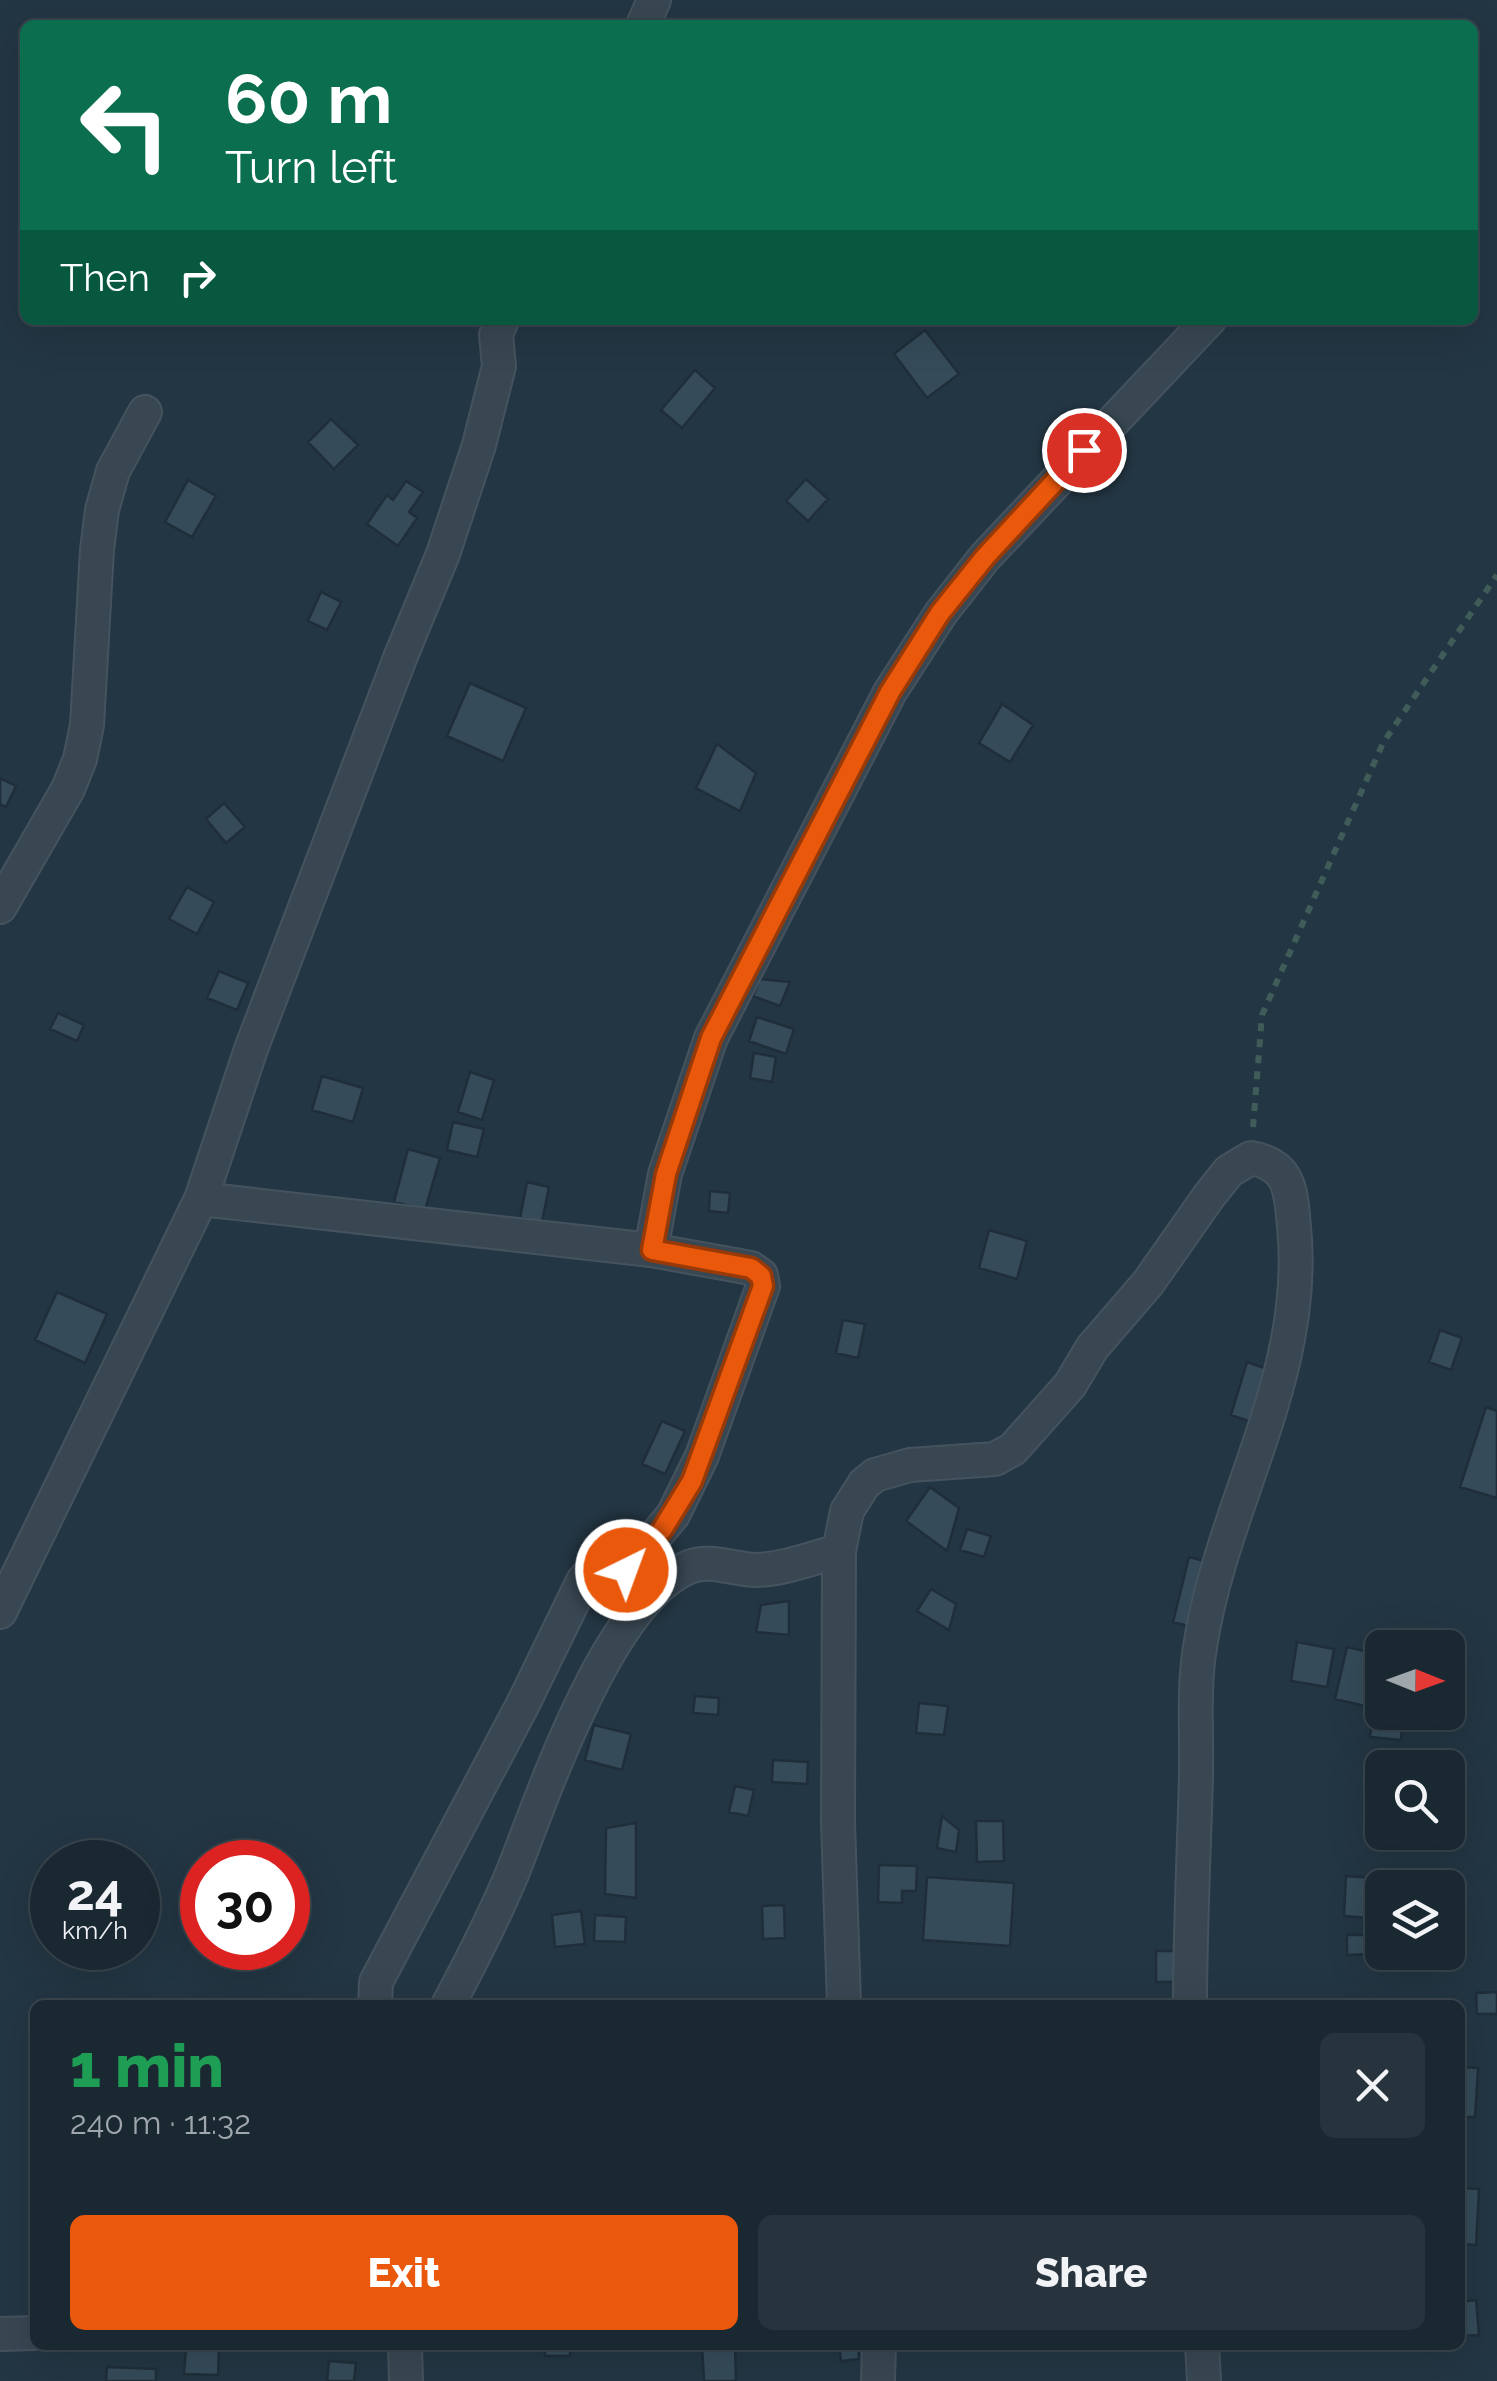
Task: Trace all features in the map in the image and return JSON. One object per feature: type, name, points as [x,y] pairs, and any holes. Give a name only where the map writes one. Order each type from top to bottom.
[{"type":"street","points":[[0,1612],[201,1199],[251,1049],[449,536],[495,382],[496,335],[500,325]]},
{"type":"street","points":[[652,1250],[666,1174],[711,1038],[890,692],[940,613],[985,557],[1203,325]]},
{"type":"street","points":[[0,907],[68,789],[80,759],[87,725],[102,510],[113,471],[145,412]]},
{"type":"street","points":[[844,2000],[838,1823],[839,1552],[847,1511],[864,1484],[875,1475],[910,1465],[995,1459],[1013,1449],[1070,1385],[1092,1348],[1148,1284],[1184,1228],[1219,1184],[1229,1172],[1251,1158],[1268,1161],[1282,1172],[1292,1199],[1297,1282],[1290,1340],[1269,1421],[1236,1516],[1200,1648],[1194,1728],[1190,2000]]},
{"type":"street","points":[[201,1199],[652,1250],[751,1268],[761,1276],[763,1286],[702,1456],[673,1515],[626,1570],[587,1576],[583,1581],[522,1706],[376,1982],[375,2000]]},
{"type":"street","points":[[450,2000],[498,1905],[575,1714],[638,1609],[660,1585],[688,1567],[702,1564],[778,1568],[839,1552]]},
{"type":"street","points":[[0,2334],[30,2333]]},
{"type":"street","points":[[405,2350],[406,2381]]},
{"type":"street","points":[[878,2350],[878,2381]]},
{"type":"street","points":[[1202,2350],[1204,2381]]},
{"type":"path","points":[[1251,1158],[1262,1015],[1383,744],[1497,574]]},
{"type":"building","points":[[925,330],[959,374],[927,398],[894,354]]},
{"type":"building","points":[[695,370],[715,388],[682,428],[661,410]]},
{"type":"building","points":[[331,419],[358,445],[334,469],[308,442]]},
{"type":"building","points":[[806,479],[828,499],[808,521],[786,501]]},
{"type":"building","points":[[188,480],[216,496],[192,537],[165,522]]},
{"type":"building","points":[[406,481],[423,492],[409,512],[417,518],[398,546],[367,524],[387,495],[393,500]]},
{"type":"building","points":[[321,592],[341,602],[327,630],[308,621]]},
{"type":"building","points":[[470,683],[526,708],[503,761],[447,736]]},
{"type":"building","points":[[1002,704],[1033,725],[1010,762],[979,743]]},
{"type":"building","points":[[717,744],[756,773],[740,811],[696,788]]},
{"type":"building","points":[[0,778],[16,786],[6,807],[0,804]]},
{"type":"building","points":[[224,803],[245,827],[226,843],[206,819]]},
{"type":"building","points":[[187,887],[214,902],[197,934],[169,919]]},
{"type":"building","points":[[219,971],[248,983],[237,1010],[207,998]]},
{"type":"building","points":[[760,979],[790,982],[780,1006],[753,996]]},
{"type":"building","points":[[58,1013],[84,1025],[77,1041],[50,1029]]},
{"type":"building","points":[[757,1017],[794,1029],[786,1054],[749,1041]]},
{"type":"building","points":[[754,1053],[776,1057],[772,1082],[750,1078]]},
{"type":"building","points":[[470,1072],[494,1080],[482,1120],[458,1112]]},
{"type":"building","points":[[322,1076],[363,1088],[353,1122],[312,1110]]},
{"type":"building","points":[[453,1122],[484,1129],[477,1157],[447,1150]]},
{"type":"building","points":[[408,1149],[440,1158],[425,1210],[394,1202]]},
{"type":"building","points":[[527,1182],[549,1187],[542,1222],[520,1218]]},
{"type":"building","points":[[710,1191],[730,1193],[728,1213],[709,1211]]},
{"type":"building","points":[[989,1230],[1027,1241],[1017,1279],[979,1268]]},
{"type":"building","points":[[57,1292],[107,1314],[85,1363],[35,1340]]},
{"type":"building","points":[[843,1320],[865,1324],[858,1358],[836,1353]]},
{"type":"building","points":[[1440,1330],[1462,1338],[1451,1370],[1429,1362]]},
{"type":"building","points":[[1247,1362],[1273,1371],[1257,1424],[1231,1415]]},
{"type":"building","points":[[1486,1407],[1497,1411],[1497,1498],[1460,1487]]},
{"type":"building","points":[[662,1421],[685,1431],[665,1474],[642,1464]]},
{"type":"building","points":[[930,1487],[959,1508],[947,1551],[906,1521]]},
{"type":"building","points":[[967,1529],[991,1536],[984,1557],[960,1550]]},
{"type":"building","points":[[1189,1557],[1212,1563],[1196,1628],[1173,1622]]},
{"type":"building","points":[[931,1589],[956,1604],[949,1630],[917,1611]]},
{"type":"building","points":[[789,1601],[789,1635],[756,1632],[761,1605]]},
{"type":"building","points":[[1297,1642],[1334,1649],[1327,1687],[1291,1681]]},
{"type":"building","points":[[1347,1647],[1365,1651],[1365,1706],[1335,1699]]},
{"type":"building","points":[[695,1696],[719,1698],[718,1715],[693,1713]]},
{"type":"building","points":[[919,1703],[948,1706],[944,1735],[916,1733]]},
{"type":"building","points":[[594,1725],[631,1734],[622,1770],[585,1760]]},
{"type":"building","points":[[1371,1730],[1402,1730],[1401,1740],[1370,1737]]},
{"type":"building","points":[[773,1760],[808,1762],[807,1784],[772,1782]]},
{"type":"building","points":[[735,1786],[754,1790],[748,1816],[729,1812]]},
{"type":"building","points":[[942,1816],[959,1830],[956,1852],[937,1848]]},
{"type":"building","points":[[976,1821],[1003,1821],[1004,1861],[977,1862]]},
{"type":"building","points":[[636,1823],[636,1898],[605,1894],[606,1828]]},
{"type":"building","points":[[879,1865],[917,1866],[916,1891],[902,1891],[902,1903],[878,1902]]},
{"type":"building","points":[[1346,1876],[1365,1877],[1365,1918],[1344,1916]]},
{"type":"building","points":[[927,1877],[1014,1883],[1010,1946],[923,1940]]},
{"type":"building","points":[[784,1905],[785,1938],[763,1939],[762,1906]]},
{"type":"building","points":[[581,1911],[585,1944],[555,1947],[552,1915]]},
{"type":"building","points":[[595,1915],[626,1917],[625,1942],[594,1941]]},
{"type":"building","points":[[1347,1935],[1365,1935],[1365,1954],[1347,1955]]},
{"type":"building","points":[[1156,1951],[1188,1951],[1188,1982],[1156,1982]]},
{"type":"building","points":[[1497,1992],[1497,2014],[1477,2014],[1476,1993]]},
{"type":"building","points":[[1465,2067],[1478,2068],[1475,2117],[1465,2117]]},
{"type":"building","points":[[1465,2188],[1479,2189],[1476,2245],[1465,2244]]},
{"type":"building","points":[[1476,2300],[1479,2335],[1465,2336],[1465,2301]]},
{"type":"building","points":[[186,2350],[219,2350],[218,2375],[184,2374]]},
{"type":"building","points":[[545,2350],[570,2350],[570,2356],[545,2356]]},
{"type":"building","points":[[702,2350],[735,2350],[736,2381],[704,2381]]},
{"type":"building","points":[[840,2350],[858,2350],[859,2359],[841,2361]]},
{"type":"building","points":[[329,2361],[356,2363],[354,2381],[327,2381]]},
{"type":"building","points":[[107,2367],[156,2369],[156,2381],[106,2381]]},
{"type":"route","points":[[626,1570],[662,1530],[692,1481],[763,1286],[761,1276],[751,1268],[652,1250],[666,1174],[711,1038],[848,768],[940,613],[985,557],[1084,450]]}]
